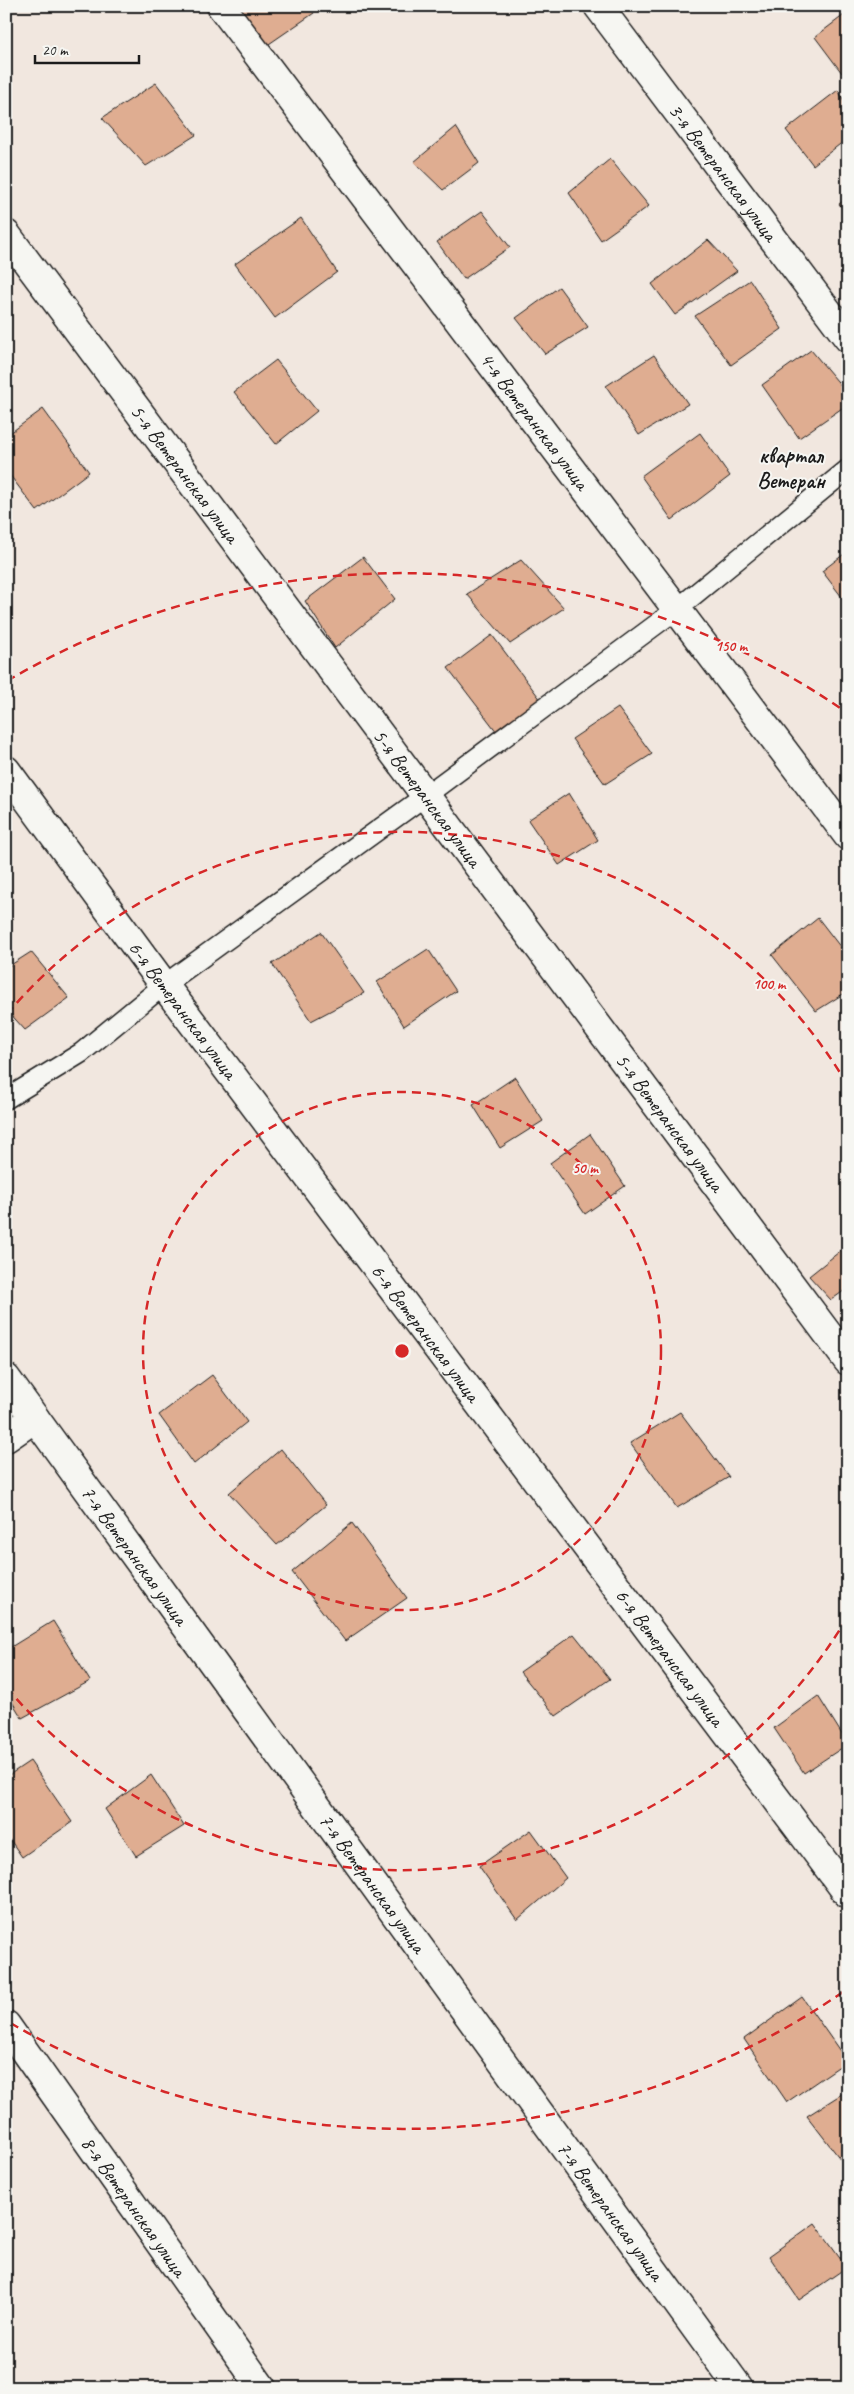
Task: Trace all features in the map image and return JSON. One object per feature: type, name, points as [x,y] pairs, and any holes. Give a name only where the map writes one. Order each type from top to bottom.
[{"type":"street","name":"4-я Ветеранская улица","points":[[222,6],[848,836]]},
{"type":"street","name":"3-я Ветеранская улица","points":[[598,6],[848,338]]},
{"type":"street","name":"5-я Ветеранская улица","points":[[6,234],[848,1361]]},
{"type":"street","name":"6-я Ветеранская улица","points":[[6,770],[164,984],[848,1894]]},
{"type":"street","name":"7-я Ветеранская улица","points":[[6,1378],[738,2388]]},
{"type":"street","points":[[6,1438],[35,1418]]},
{"type":"street","name":"8-я Ветеранская улица","points":[[6,2025],[262,2388]]},
{"type":"lane","points":[[6,1099],[81,1053],[164,984],[425,796],[677,608],[848,469]]},
{"type":"building","points":[[240,6],[310,6],[314,13],[266,46]]},
{"type":"building","points":[[848,12],[848,70],[842,73],[815,37]]},
{"type":"building","points":[[156,83],[196,135],[146,166],[102,118]]},
{"type":"building","points":[[838,90],[848,108],[848,138],[813,165],[786,130]]},
{"type":"building","points":[[456,127],[479,163],[443,190],[414,162]]},
{"type":"building","points":[[610,159],[649,206],[601,240],[569,193]]},
{"type":"building","points":[[848,197],[848,214],[839,204]]},
{"type":"building","points":[[482,211],[510,247],[464,279],[437,242]]},
{"type":"building","points":[[301,218],[337,272],[275,318],[235,264]]},
{"type":"building","points":[[708,240],[737,271],[675,315],[652,284]]},
{"type":"building","points":[[750,280],[782,329],[731,365],[695,316]]},
{"type":"building","points":[[559,287],[588,327],[545,354],[516,318]]},
{"type":"building","points":[[811,350],[848,394],[848,404],[799,438],[762,385]]},
{"type":"building","points":[[654,355],[688,404],[639,435],[606,386]]},
{"type":"building","points":[[276,360],[317,411],[276,444],[234,392]]},
{"type":"building","points":[[43,409],[89,472],[37,511],[6,470],[6,436]]},
{"type":"building","points":[[700,433],[730,476],[672,520],[641,476]]},
{"type":"building","points":[[848,551],[848,605],[822,571]]},
{"type":"building","points":[[363,557],[395,599],[335,648],[305,601]]},
{"type":"building","points":[[521,560],[564,608],[510,644],[467,594]]},
{"type":"building","points":[[492,635],[541,700],[497,732],[448,668]]},
{"type":"building","points":[[618,708],[652,754],[605,784],[572,739]]},
{"type":"building","points":[[569,793],[598,840],[559,865],[528,820]]},
{"type":"building","points":[[818,918],[848,957],[848,991],[816,1011],[772,955]]},
{"type":"building","points":[[321,932],[364,993],[311,1021],[272,964]]},
{"type":"building","points":[[428,949],[456,991],[404,1026],[377,982]]},
{"type":"building","points":[[31,952],[69,998],[25,1030],[6,1009],[6,968]]},
{"type":"building","points":[[515,1077],[543,1121],[500,1148],[473,1105]]},
{"type":"building","points":[[590,1134],[625,1186],[585,1214],[550,1163]]},
{"type":"building","points":[[844,1248],[848,1253],[848,1288],[831,1300],[809,1276]]},
{"type":"building","points":[[212,1375],[247,1422],[194,1464],[159,1415]]},
{"type":"building","points":[[680,1412],[729,1477],[677,1508],[630,1443]]},
{"type":"building","points":[[281,1449],[326,1505],[277,1545],[229,1493]]},
{"type":"building","points":[[352,1523],[407,1598],[345,1641],[292,1572]]},
{"type":"building","points":[[53,1621],[90,1681],[22,1718],[6,1692],[6,1650]]},
{"type":"building","points":[[574,1634],[610,1679],[556,1716],[520,1672]]},
{"type":"building","points":[[818,1696],[848,1744],[804,1773],[774,1728]]},
{"type":"building","points":[[30,1761],[72,1822],[22,1857],[6,1834],[6,1777]]},
{"type":"building","points":[[151,1775],[184,1826],[136,1856],[105,1809]]},
{"type":"building","points":[[531,1830],[566,1878],[517,1920],[479,1866]]},
{"type":"building","points":[[802,1997],[847,2061],[787,2102],[744,2039]]},
{"type":"building","points":[[848,2090],[848,2169],[807,2116]]},
{"type":"building","points":[[815,2223],[847,2267],[799,2300],[769,2256]]},
{"type":"district","name":"квартал Ветеран","points":[[791,468]]}]
